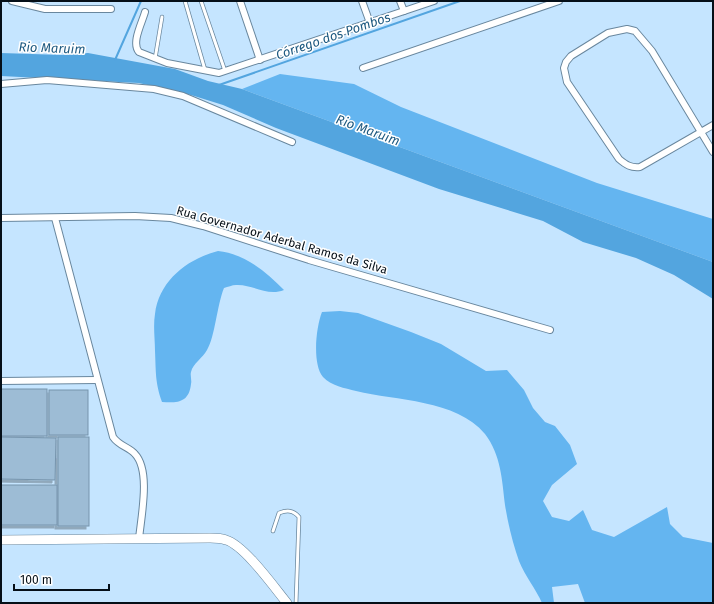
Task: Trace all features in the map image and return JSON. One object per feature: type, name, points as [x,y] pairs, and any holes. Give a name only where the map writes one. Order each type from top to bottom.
[{"type":"main road","points":[[1,540],[210,538],[226,540],[237,546],[287,603]]},
{"type":"street","points":[[12,1],[45,9],[111,9]]},
{"type":"street","points":[[240,1],[260,60]]},
{"type":"street","points":[[362,1],[370,23]]},
{"type":"street","points":[[400,1],[404,11]]},
{"type":"street","points":[[145,12],[137,38],[136,48],[140,53],[205,72],[219,74],[433,1]]},
{"type":"street","points":[[363,68],[559,1]]},
{"type":"street","points":[[713,125],[701,132],[640,167],[634,168],[626,166],[619,159],[567,82],[564,68],[566,62],[571,56],[608,33],[626,29],[635,31],[642,37],[701,132],[713,152]]},
{"type":"street","points":[[1,84],[47,80],[154,89],[183,96],[292,142]]},
{"type":"street","name":"Rua Governador Aderbal Ramos da Silva","points":[[1,218],[135,216],[171,218],[287,254],[550,330]]},
{"type":"street","points":[[55,218],[113,437],[116,441],[135,453],[141,462],[144,485],[139,539]]},
{"type":"street","points":[[1,381],[97,380]]},
{"type":"lane","points":[[185,1],[205,72]]},
{"type":"lane","points":[[201,1],[225,71]]},
{"type":"lane","points":[[155,58],[162,17]]},
{"type":"lane","points":[[273,531],[279,513],[286,510],[295,512],[299,517],[296,603]]},
{"type":"shaded area","points":[[1,53],[62,55],[88,53],[175,69],[208,81],[242,89],[713,262],[713,299],[674,275],[636,258],[583,242],[543,221],[439,189],[276,128],[223,105],[191,95],[139,83],[1,76]]},
{"type":"shaded area","points":[[280,74],[354,84],[401,107],[597,183],[713,219],[713,262],[242,89]]},
{"type":"shaded area","points":[[218,251],[237,256],[254,264],[284,290],[272,292],[242,285],[224,288],[210,344],[205,353],[192,369],[191,384],[188,395],[177,402],[162,402],[157,383],[154,323],[158,302],[162,291],[176,273],[185,266]]},
{"type":"shaded area","points":[[340,311],[358,313],[441,344],[486,371],[507,370],[524,390],[533,408],[545,422],[555,426],[570,445],[577,464],[552,485],[543,501],[552,517],[569,521],[583,510],[592,530],[614,537],[667,507],[670,524],[683,537],[713,543],[713,603],[585,603],[578,584],[552,587],[554,603],[542,603],[521,567],[513,541],[505,505],[502,477],[498,459],[485,434],[473,423],[458,414],[442,408],[425,403],[347,389],[334,385],[323,377],[317,363],[316,355],[320,319],[322,312]]},
{"type":"building","points":[[1,389],[47,389],[47,436],[1,436]]},
{"type":"building","points":[[49,390],[88,390],[88,435],[49,435]]},
{"type":"building","points":[[1,437],[56,438],[55,480],[1,479]]},
{"type":"building","points":[[58,437],[89,437],[89,526],[58,526]]},
{"type":"building","points":[[1,485],[57,485],[57,525],[1,525]]},
{"type":"waterway","points":[[115,60],[141,1]]},
{"type":"waterway","name":"Córrego dos Pombos","points":[[219,85],[460,1]]},
{"type":"water label","name":"Rio Maruim","points":[[52,48]]},
{"type":"water label","name":"Rio Maruim","points":[[368,130]]}]
